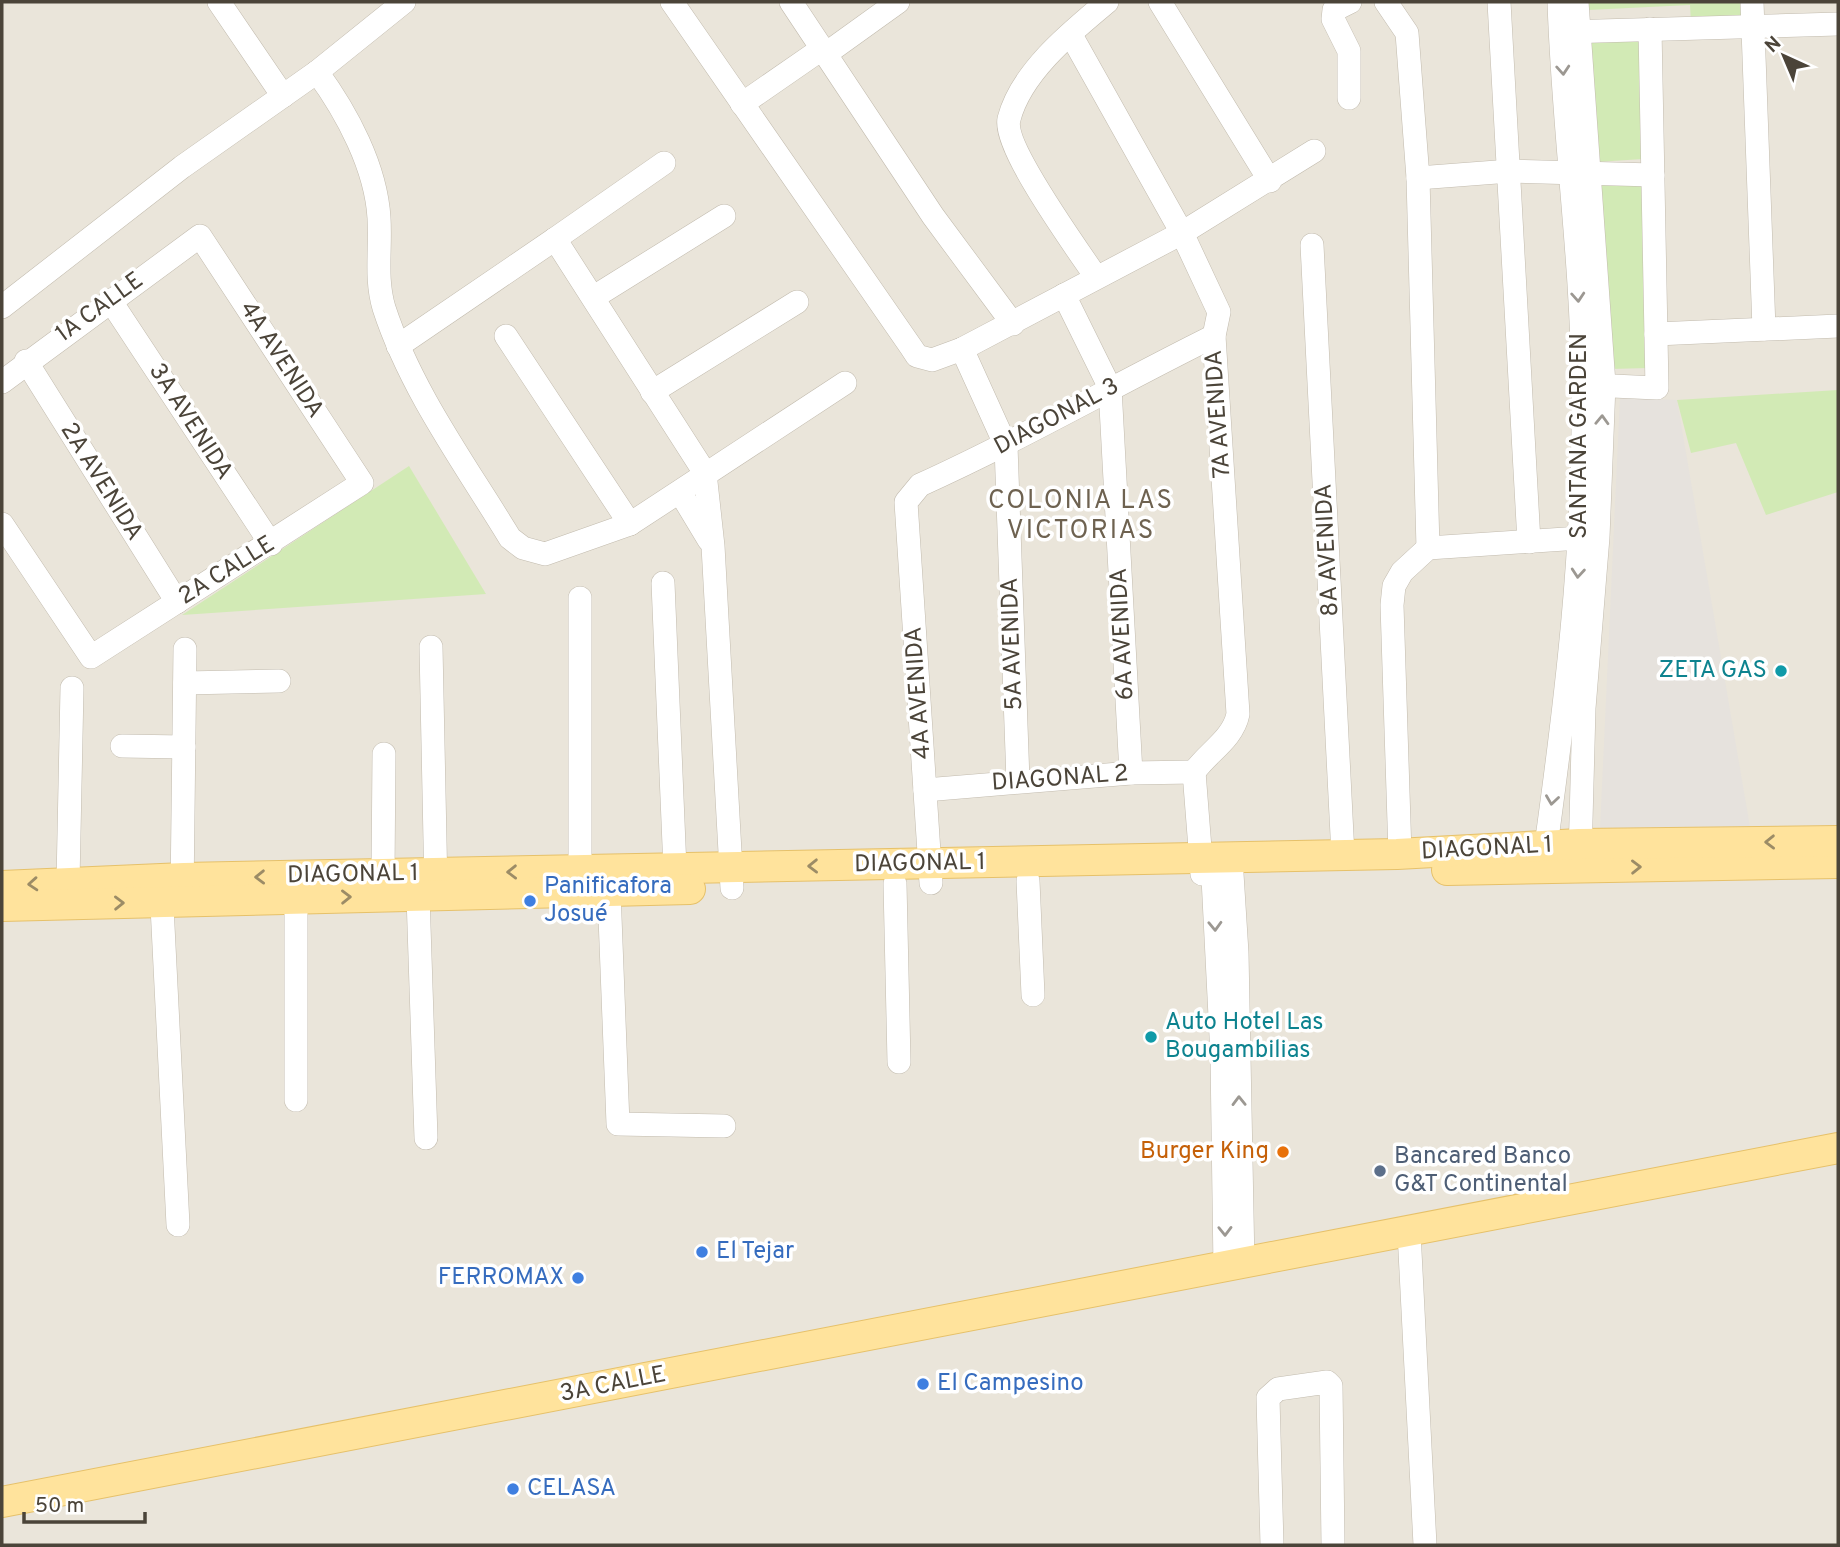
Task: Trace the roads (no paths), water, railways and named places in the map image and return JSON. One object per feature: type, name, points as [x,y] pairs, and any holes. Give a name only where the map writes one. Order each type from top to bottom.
[{"type":"main road","name":"DIAGONAL 1","points":[[2,906],[383,874],[430,888],[610,891],[732,878],[1544,858],[1838,841]]},
{"type":"main road","name":"DIAGONAL 1","points":[[2,886],[68,882],[296,899],[430,888],[580,871],[675,869],[732,878],[895,884],[931,873],[1028,881],[1343,855],[1544,858]]},
{"type":"main road","name":"DIAGONAL 1","points":[[1579,856],[1838,863]]},
{"type":"main road","name":"3A CALLE","points":[[2,1502],[1838,1149]]},
{"type":"street","points":[[219,2],[283,96]]},
{"type":"street","points":[[2,307],[182,167],[317,72],[404,2]]},
{"type":"street","points":[[672,2],[917,356],[932,360],[962,349],[1013,324],[1096,276],[1182,233],[1314,152]]},
{"type":"street","points":[[791,2],[933,216],[1013,324]]},
{"type":"street","points":[[742,104],[898,2]]},
{"type":"street","points":[[1096,276],[1028,172],[1012,139],[1008,121],[1026,82],[1107,2]]},
{"type":"street","points":[[1160,2],[1270,181]]},
{"type":"street","points":[[1349,98],[1349,51],[1333,19],[1334,10],[1350,2]]},
{"type":"street","points":[[1386,2],[1407,33],[1418,178],[1429,548]]},
{"type":"street","points":[[1499,2],[1528,542]]},
{"type":"street","name":"SANTANA GARDEN","points":[[1559,2],[1569,32],[1594,385],[1579,856]]},
{"type":"street","name":"SANTANA GARDEN","points":[[1569,32],[1577,2]]},
{"type":"street","points":[[1752,2],[1764,329]]},
{"type":"street","points":[[1569,32],[1838,24]]},
{"type":"street","points":[[1594,385],[1657,388],[1650,29]]},
{"type":"street","name":"7A AVENIDA","points":[[1071,35],[1182,233],[1219,312],[1219,326],[1214,336],[1238,714],[1229,735],[1206,755],[1194,772]]},
{"type":"street","points":[[317,72],[337,99],[372,176],[379,218],[377,262],[383,305],[398,346],[427,402],[510,538],[523,548],[545,554],[630,524],[845,383]]},
{"type":"street","points":[[398,346],[664,163]]},
{"type":"street","points":[[1418,178],[1510,171],[1653,176]]},
{"type":"street","points":[[594,297],[724,216]]},
{"type":"street","name":"1A CALLE","points":[[2,382],[26,361],[200,236]]},
{"type":"street","name":"4A AVENIDA","points":[[200,236],[362,483]]},
{"type":"street","points":[[555,239],[705,473],[713,546],[732,878]]},
{"type":"street","name":"8A AVENIDA","points":[[1312,245],[1343,855]]},
{"type":"street","name":"6A AVENIDA","points":[[1064,295],[1110,388],[1131,774]]},
{"type":"street","name":"3A AVENIDA","points":[[110,300],[271,544]]},
{"type":"street","points":[[652,392],[797,302]]},
{"type":"street","points":[[1656,334],[1838,326]]},
{"type":"street","points":[[506,336],[630,524]]},
{"type":"street","name":"DIAGONAL 3","points":[[906,502],[920,485],[1006,446],[1110,388],[1214,336]]},
{"type":"street","name":"5A AVENIDA","points":[[962,349],[1006,446],[1018,781]]},
{"type":"street","name":"2A AVENIDA","points":[[26,361],[177,602]]},
{"type":"street","name":"2A CALLE","points":[[2,524],[91,657],[271,544],[362,483]]},
{"type":"street","points":[[680,492],[713,546]]},
{"type":"street","name":"4A AVENIDA","points":[[906,502],[931,873]]},
{"type":"street","points":[[1400,854],[1393,596],[1394,586],[1402,572],[1429,548],[1590,538]]},
{"type":"street","name":"SANTANA GARDEN","points":[[1544,858],[1590,538]]},
{"type":"street","points":[[663,583],[675,869]]},
{"type":"street","points":[[580,598],[580,871]]},
{"type":"street","points":[[426,1138],[431,647]]},
{"type":"street","points":[[178,1225],[172,890],[184,747],[186,649]]},
{"type":"street","points":[[185,683],[279,681]]},
{"type":"street","points":[[68,882],[72,688]]},
{"type":"street","points":[[122,746],[184,747]]},
{"type":"street","points":[[383,874],[384,754]]},
{"type":"street","points":[[1558,762],[1582,762]]},
{"type":"street","points":[[1194,772],[1215,867],[1232,1158],[1234,1267]]},
{"type":"street","name":"DIAGONAL 2","points":[[925,790],[1018,781],[1194,772]]},
{"type":"street","points":[[1028,881],[1033,995]]},
{"type":"street","points":[[895,884],[899,1062]]},
{"type":"street","points":[[610,891],[618,1124],[724,1126]]},
{"type":"street","points":[[296,899],[296,1100]]},
{"type":"street","points":[[1409,1232],[1424,1545]]},
{"type":"street","points":[[1272,1545],[1268,1398],[1278,1389],[1327,1382],[1331,1386],[1333,1545]]},
{"type":"place","name":"ZETA GAS","points":[[1781,671]]},
{"type":"place","name":"Panificafora Josué","points":[[530,901]]},
{"type":"place","name":"Auto Hotel Las Bougambilias","points":[[1151,1037]]},
{"type":"place","name":"Burger King","points":[[1283,1152]]},
{"type":"place","name":"Bancared Banco G&T Continental","points":[[1380,1171]]},
{"type":"place","name":"El Tejar","points":[[702,1252]]},
{"type":"place","name":"FERROMAX","points":[[578,1278]]},
{"type":"place","name":"El Campesino","points":[[923,1384]]},
{"type":"place","name":"CELASA","points":[[513,1489]]},
{"type":"district","name":"COLONIA LAS VICTORIAS","points":[[1081,516]]}]
